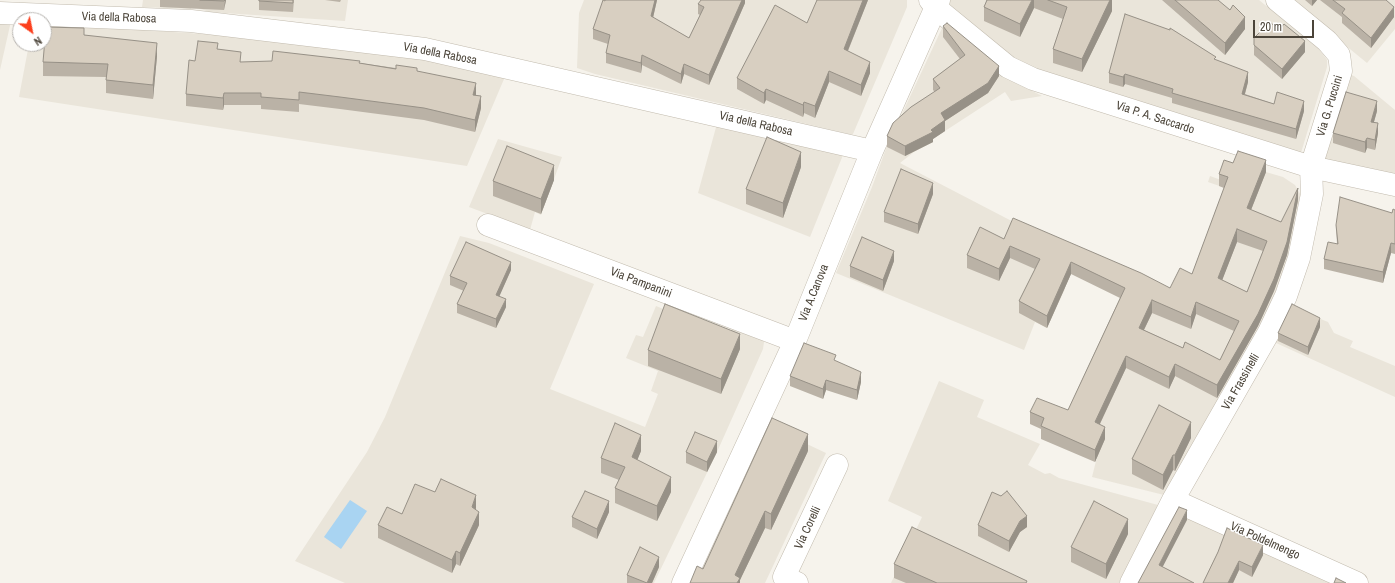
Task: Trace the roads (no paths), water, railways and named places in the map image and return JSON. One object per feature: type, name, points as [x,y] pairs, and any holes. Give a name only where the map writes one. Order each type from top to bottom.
[{"type":"street","name":"Via G. Puccini","points":[[1277,0],[1327,41],[1339,55],[1341,71],[1311,167]]},
{"type":"street","name":"Via P. A. Saccardo","points":[[935,3],[1008,67],[1033,79],[1311,167],[1395,185]]},
{"type":"street","name":"Via A.Canova","points":[[683,583],[795,341],[872,151],[935,3]]},
{"type":"street","name":"Via della Rabosa","points":[[0,13],[191,21],[425,49],[872,151]]},
{"type":"street","name":"Via Frassinelli","points":[[1131,583],[1173,500],[1269,332],[1286,296],[1300,258],[1312,194],[1311,167]]},
{"type":"street","name":"Via Pampanini","points":[[488,225],[795,341]]},
{"type":"street","name":"Via Corelli","points":[[797,583],[784,577],[837,465]]},
{"type":"street","name":"Via Poldelmengo","points":[[1173,500],[1357,583]]},
{"type":"water","points":[[350,500],[367,511],[341,549],[324,537]]}]
